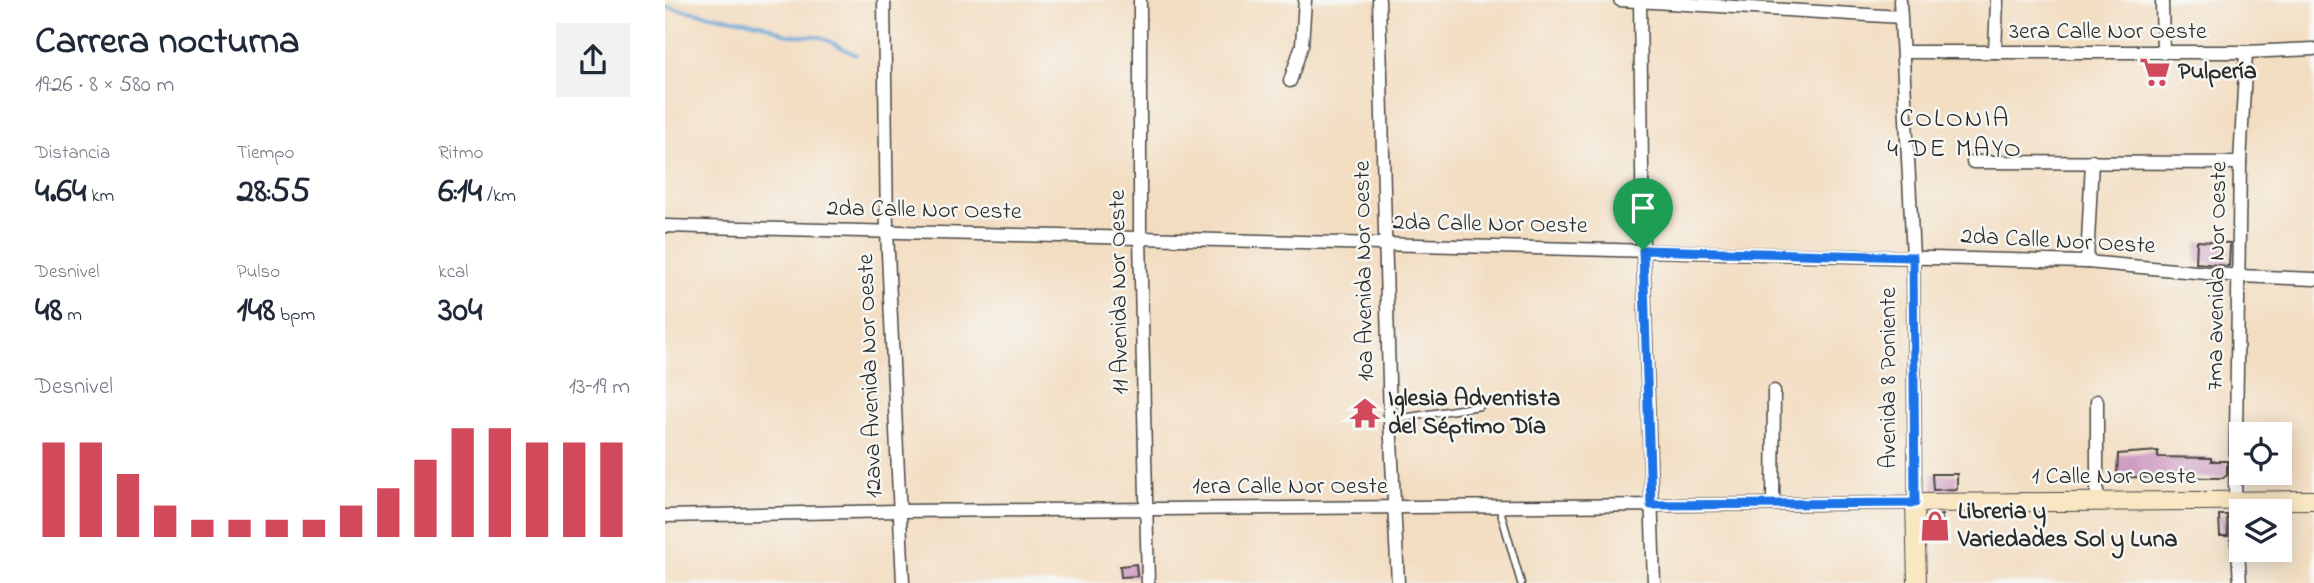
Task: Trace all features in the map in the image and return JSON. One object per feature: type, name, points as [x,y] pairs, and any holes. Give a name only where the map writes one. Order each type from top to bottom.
[{"type":"street","name":"12ava Avenida Nor Oeste","points":[[884,0],[887,231],[897,511],[903,583]]},
{"type":"street","name":"11 Avenida Nor Oeste","points":[[1140,0],[1140,237],[1144,509],[1148,583]]},
{"type":"street","points":[[1290,82],[1302,45],[1305,0]]},
{"type":"street","name":"10a Avenida Nor Oeste","points":[[1379,0],[1390,420],[1398,583]]},
{"type":"street","points":[[1620,0],[1901,17]]},
{"type":"street","name":"Avenida 8 Poniente","points":[[1900,0],[1913,257],[1917,583]]},
{"type":"street","points":[[1996,52],[1997,0]]},
{"type":"street","points":[[2162,0],[2163,53]]},
{"type":"street","points":[[1640,1],[1643,250],[1654,583]]},
{"type":"street","name":"3era Calle Nor Oeste","points":[[1903,52],[2163,53],[2314,49]]},
{"type":"street","name":"7ma avenida Nor Oeste","points":[[2235,499],[2240,163],[2246,52]]},
{"type":"street","points":[[2087,262],[2092,161]]},
{"type":"street","points":[[1973,162],[2240,163]]},
{"type":"street","name":"2da Calle Nor Oeste","points":[[665,226],[2087,262],[2239,276],[2314,279]]},
{"type":"street","points":[[1773,504],[1774,391]]},
{"type":"street","points":[[2097,401],[2097,502]]},
{"type":"street","name":"1 Calle Nor Oeste","points":[[2292,500],[2314,500]]},
{"type":"street","name":"1 Calle Nor Oeste","points":[[1915,503],[2229,501]]},
{"type":"street","name":"1era Calle Nor Oeste","points":[[665,516],[897,511],[1915,503]]},
{"type":"street","name":"7ma avenida Nor Oeste","points":[[2239,562],[2240,583]]},
{"type":"lane","points":[[1390,420],[1480,406]]},
{"type":"lane","points":[[1499,506],[1521,583]]},
{"type":"building","points":[[2197,241],[2230,243],[2229,266],[2196,263]]},
{"type":"building","points":[[2158,451],[2158,457],[2227,461],[2227,475],[2223,478],[2117,477],[2118,454]]},
{"type":"building","points":[[1932,474],[1957,474],[1957,489],[1933,490]]},
{"type":"building","name":"Libreria y Variedades Sol y Luna","points":[[1942,515],[1942,533],[1928,533],[1929,517]]},
{"type":"building","points":[[2219,515],[2227,515],[2228,536],[2220,536]]},
{"type":"building","points":[[1136,564],[1137,576],[1121,577],[1120,566]]},
{"type":"waterway","points":[[665,7],[762,24],[787,35],[821,37],[856,55]]},
{"type":"place","name":"Pulpería","points":[[2155,72]]},
{"type":"place","name":"Iglesia Adventista del Séptimo Día","points":[[1365,413]]},
{"type":"place","name":"Libreria y Variedades Sol y Luna","points":[[1935,526]]},
{"type":"district","name":"COLONIA 4 DE MAYO","points":[[1955,135]]},
{"type":"route","points":[[1643,250],[1913,257],[1915,503],[1651,505],[1643,250]]}]
